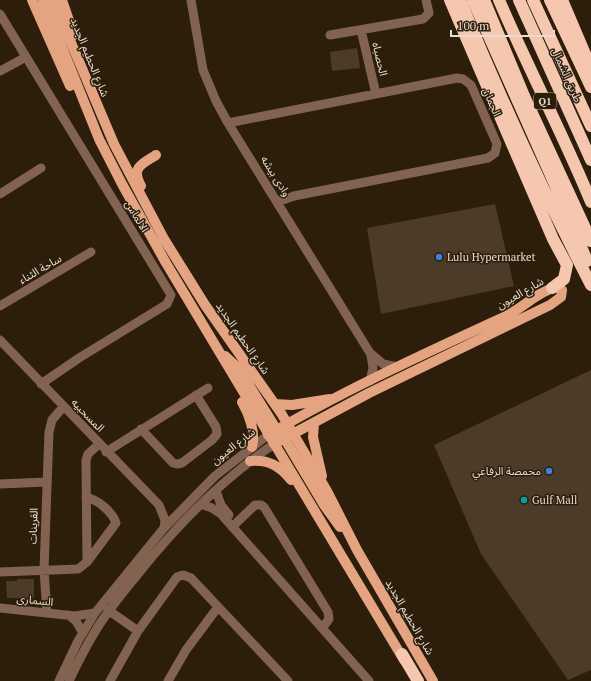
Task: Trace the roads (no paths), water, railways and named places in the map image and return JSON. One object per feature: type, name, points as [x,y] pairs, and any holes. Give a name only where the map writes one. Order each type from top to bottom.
[{"type":"highway","points":[[450,0],[553,239],[565,260],[567,270],[564,279],[552,288]]},
{"type":"highway","points":[[460,0],[505,105],[567,239],[591,285]]},
{"type":"highway","points":[[473,0],[554,182],[591,271]]},
{"type":"highway","points":[[484,0],[524,96],[589,237]]},
{"type":"highway","name":"Q1","points":[[499,0],[526,62],[578,170],[591,203]]},
{"type":"highway","name":"طريق الشمال","points":[[519,0],[591,160]]},
{"type":"highway","points":[[533,0],[591,126]]},
{"type":"highway","points":[[550,0],[591,87]]},
{"type":"highway","points":[[562,0],[591,68]]},
{"type":"highway","points":[[540,16],[550,26],[591,106]]},
{"type":"highway","points":[[517,77],[525,88],[577,190],[591,203]]},
{"type":"highway","points":[[554,182],[565,195],[589,237]]},
{"type":"highway","points":[[402,654],[418,681]]},
{"type":"main road","points":[[32,0],[83,112],[95,129]]},
{"type":"main road","name":"شارع الحطيم الجديد","points":[[43,0],[111,165],[146,228],[236,381],[402,654],[413,681]]},
{"type":"main road","name":"شارع الحطيم الجديد","points":[[53,0],[114,144],[164,239],[205,305],[275,404],[287,424],[288,436],[327,491],[357,550],[433,681]]},
{"type":"main road","points":[[62,0],[73,30],[78,59]]},
{"type":"main road","points":[[156,155],[141,164],[136,174],[159,221],[164,239]]},
{"type":"main road","name":"شارع العيون","points":[[268,434],[398,367],[507,316],[552,288],[560,288],[562,295],[550,305],[369,393],[274,444]]},
{"type":"main road","points":[[219,351],[239,369],[278,429],[288,436],[324,505],[357,550]]},
{"type":"main road","points":[[236,381],[249,419],[253,436],[252,447]]},
{"type":"main road","points":[[275,404],[292,405],[336,398]]},
{"type":"main road","points":[[314,423],[313,441],[327,491]]},
{"type":"main road","points":[[268,434],[288,436]]},
{"type":"main road","points":[[250,461],[261,460],[274,464],[306,496]]},
{"type":"street","name":"وادى بيشه","points":[[190,0],[203,70],[216,101],[228,123],[370,353],[382,364],[398,367]]},
{"type":"street","name":"الحصباه","points":[[330,35],[423,19],[429,13],[426,0]]},
{"type":"street","name":"الالماس","points":[[0,14],[170,295],[167,304],[79,358],[41,384]]},
{"type":"street","name":"الحصباه","points":[[361,30],[376,94]]},
{"type":"street","points":[[0,71],[26,57]]},
{"type":"street","name":"الجمان","points":[[228,123],[452,78],[463,79],[471,86],[496,140],[497,149],[495,153],[488,158],[294,196],[277,202]]},
{"type":"street","points":[[0,194],[40,168]]},
{"type":"street","name":"ساحة الثناء","points":[[0,306],[91,252]]},
{"type":"street","name":"المسحبيه","points":[[0,340],[106,452],[159,505],[173,511],[180,511]]},
{"type":"street","name":"وادى بيشه","points":[[370,353],[373,368],[370,381]]},
{"type":"street","points":[[106,452],[208,388]]},
{"type":"street","points":[[141,429],[173,463],[182,463],[212,440],[217,434],[216,426],[196,395]]},
{"type":"street","name":"القرينات","points":[[47,613],[44,570],[46,482],[50,426],[55,415],[63,407]]},
{"type":"street","name":"شارع العيون","points":[[59,681],[83,632],[95,613],[164,528],[215,476],[268,434]]},
{"type":"street","points":[[87,562],[87,457],[99,444]]},
{"type":"street","name":"شارع العيون","points":[[69,681],[90,639],[108,610],[172,534],[201,504],[250,461],[274,444]]},
{"type":"street","points":[[0,484],[46,482]]},
{"type":"street","points":[[216,491],[223,513],[369,681]]},
{"type":"street","points":[[0,572],[74,570],[87,562],[116,523],[114,518],[98,503],[92,499],[86,498]]},
{"type":"street","points":[[201,504],[223,513]]},
{"type":"street","points":[[159,505],[164,516],[164,528]]},
{"type":"street","points":[[234,525],[255,505],[261,505],[264,507],[328,612],[330,619],[323,627]]},
{"type":"street","points":[[110,681],[138,631],[180,576],[189,576],[288,681]]},
{"type":"street","points":[[168,681],[186,650],[218,607]]},
{"type":"street","name":"السمارى","points":[[0,608],[68,615],[95,613]]},
{"type":"street","points":[[108,610],[138,631]]},
{"type":"street","points":[[68,615],[76,621],[83,632]]},
{"type":"place","name":"Lulu Hypermarket","points":[[439,257]]},
{"type":"place","name":"محمصة الرفاعي","points":[[549,471]]},
{"type":"place","name":"Gulf Mall","points":[[524,500]]}]
